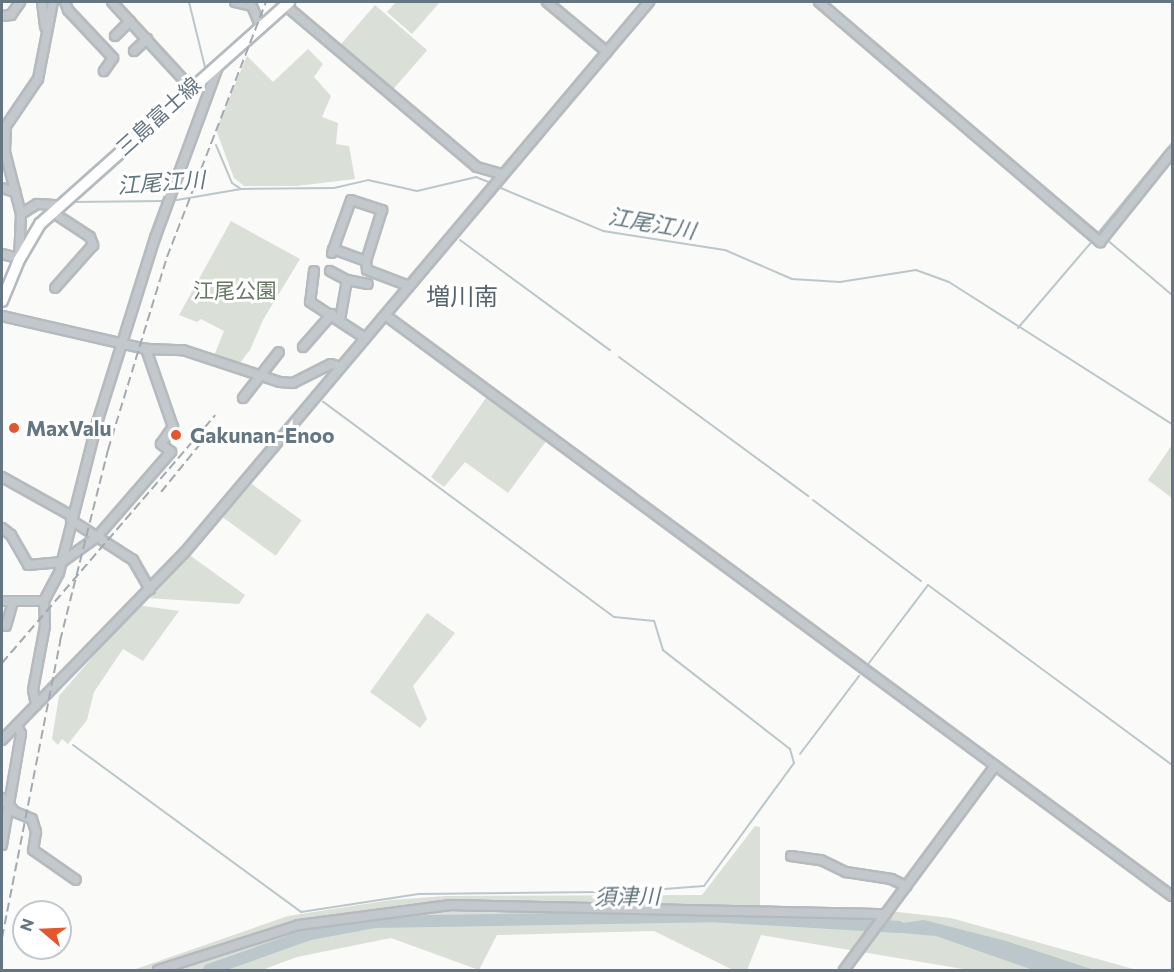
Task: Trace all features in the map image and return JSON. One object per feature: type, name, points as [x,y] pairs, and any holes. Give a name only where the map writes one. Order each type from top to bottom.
[{"type":"main road","name":"三島富士線","points":[[2,301],[18,259],[55,209],[287,3]]},
{"type":"street","points":[[2,16],[11,15],[20,2]]},
{"type":"street","points":[[42,2],[47,29]]},
{"type":"street","points":[[2,254],[18,259],[21,214],[5,152],[5,120],[38,79],[52,2]]},
{"type":"street","points":[[65,2],[68,10],[113,58],[104,71]]},
{"type":"street","points":[[112,2],[191,88]]},
{"type":"street","points":[[235,2],[252,6],[260,25]]},
{"type":"street","points":[[547,2],[607,52]]},
{"type":"street","points":[[819,2],[1100,242],[1173,152]]},
{"type":"street","points":[[287,3],[477,167],[500,176]]},
{"type":"street","points":[[2,740],[6,729],[17,724],[185,552],[607,52],[645,3]]},
{"type":"street","points":[[115,36],[130,21]]},
{"type":"street","points":[[134,51],[147,39]]},
{"type":"street","points":[[36,705],[33,690],[45,626],[44,601],[62,562],[72,518],[122,343],[212,86],[211,69]]},
{"type":"street","points":[[2,188],[15,192]]},
{"type":"street","points":[[366,261],[332,251],[351,200],[381,210],[366,261],[367,270],[409,286]]},
{"type":"street","points":[[21,214],[37,204],[55,209],[90,237],[93,245],[54,288]]},
{"type":"street","points":[[314,271],[310,302],[336,316],[365,338]]},
{"type":"street","points":[[330,272],[347,280],[368,284]]},
{"type":"street","points":[[303,347],[336,316],[347,280]]},
{"type":"street","points":[[385,315],[1173,896]]},
{"type":"street","points":[[2,316],[146,349],[183,350],[259,376],[293,383],[331,364],[340,367]]},
{"type":"street","points":[[2,528],[11,535],[28,565],[62,562],[98,537],[171,452],[161,444],[173,428],[146,349]]},
{"type":"street","points":[[243,398],[279,352]]},
{"type":"street","points":[[2,477],[72,518],[133,560],[150,590]]},
{"type":"street","points":[[2,601],[44,601]]},
{"type":"street","points":[[6,626],[13,601]]},
{"type":"street","points":[[2,845],[21,734],[17,724]]},
{"type":"street","points":[[844,970],[995,766]]},
{"type":"street","points":[[2,798],[15,812],[32,819],[36,832],[33,850],[76,880]]},
{"type":"street","points":[[791,856],[821,860],[846,872],[891,879],[906,886]]},
{"type":"street","points":[[158,970],[299,925],[451,905],[886,914]]},
{"type":"green space","points":[[396,2],[440,2],[412,34],[387,12]]},
{"type":"green space","points":[[375,5],[427,50],[392,91],[340,46]]},
{"type":"green space","points":[[308,49],[323,64],[314,77],[331,96],[322,117],[338,123],[336,144],[349,146],[355,179],[296,186],[244,186],[234,178],[216,130],[247,56],[273,82]]},
{"type":"green space","name":"江尾公園","points":[[231,221],[300,259],[263,320],[250,350],[239,364],[214,356],[224,331],[201,319],[197,322],[179,315]]},
{"type":"green space","points":[[488,395],[547,440],[508,493],[465,462],[444,487],[431,477]]},
{"type":"green space","points":[[1172,445],[1172,498],[1148,480]]},
{"type":"green space","points":[[249,482],[302,520],[276,556],[223,518]]},
{"type":"green space","points":[[188,554],[245,595],[239,604],[148,598]]},
{"type":"green space","points":[[137,605],[179,611],[143,661],[123,649],[94,692],[87,720],[68,744],[62,739],[58,745],[52,739],[59,696]]},
{"type":"green space","points":[[427,613],[455,633],[413,686],[427,719],[420,728],[370,692]]},
{"type":"green space","points":[[755,826],[760,827],[760,905],[871,909],[951,918],[1137,970],[969,970],[761,935],[747,970],[733,970],[654,931],[497,935],[479,970],[391,938],[297,957],[262,970],[133,970],[288,916],[391,900],[446,896],[702,895]]},
{"type":"shaded area","points":[[924,920],[1006,941],[1094,970],[1033,970],[936,936],[880,931],[882,926]]},
{"type":"waterway","points":[[189,2],[206,71]]},
{"type":"waterway","points":[[936,96],[1101,235]]},
{"type":"waterway","points":[[210,98],[210,104]]},
{"type":"waterway","points":[[1099,232],[1172,143]]},
{"type":"waterway","points":[[216,145],[232,183],[241,189]]},
{"type":"waterway","name":"江尾江川","points":[[171,201],[241,189],[334,188],[368,180],[417,191],[476,177],[491,183]]},
{"type":"waterway","name":"江尾江川","points":[[496,186],[603,231],[725,250],[792,279],[840,282],[916,270],[949,282],[1172,424]]},
{"type":"waterway","name":"江尾江川","points":[[72,202],[165,201]]},
{"type":"waterway","name":"江尾江川","points":[[14,254],[16,236]]},
{"type":"waterway","points":[[1018,328],[1094,239]]},
{"type":"waterway","points":[[1106,239],[1172,295]]},
{"type":"waterway","points":[[460,240],[610,350]]},
{"type":"waterway","points":[[619,357],[808,496]]},
{"type":"waterway","points":[[73,745],[301,912],[419,894],[625,892],[704,886],[794,763],[790,749],[663,650],[654,621],[614,617],[323,402]]},
{"type":"waterway","points":[[813,500],[921,581]]},
{"type":"waterway","points":[[869,663],[928,585],[1172,765]]},
{"type":"waterway","points":[[800,754],[859,676]]},
{"type":"waterway","name":"須津川","points":[[209,970],[310,934],[374,922],[709,916],[899,927]]},
{"type":"railway","points":[[2,938],[60,641],[108,450],[167,257],[266,2]]},
{"type":"railway","points":[[2,663],[215,415]]},
{"type":"railway","points":[[161,492],[210,432]]},
{"type":"place","name":"MaxValu","points":[[14,428]]},
{"type":"place","name":"Gakunan-Enoo","points":[[176,435]]},
{"type":"district","name":"増川南","points":[[462,296]]}]
